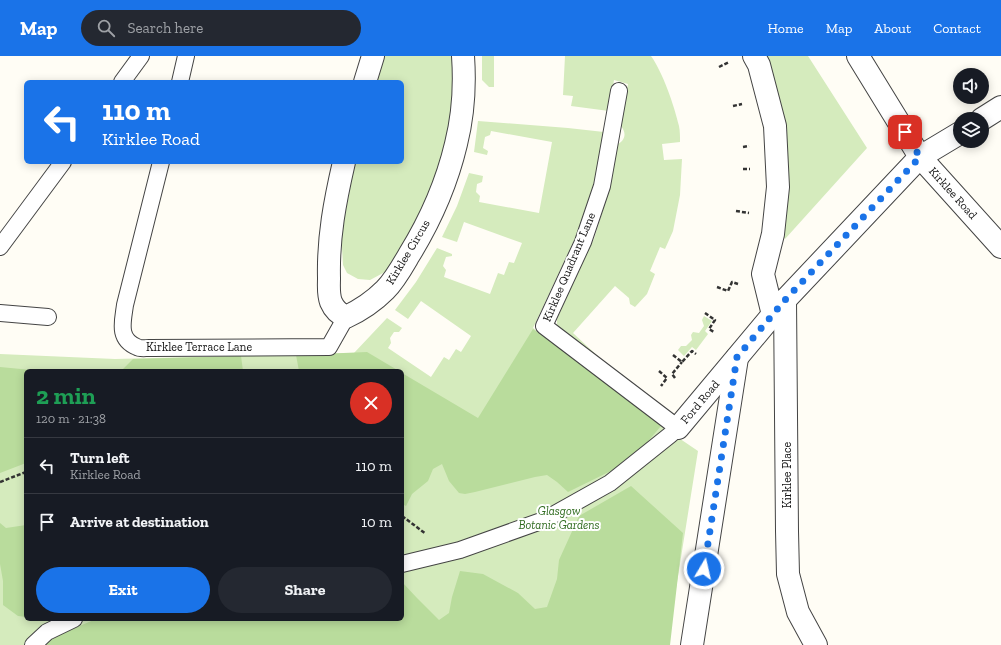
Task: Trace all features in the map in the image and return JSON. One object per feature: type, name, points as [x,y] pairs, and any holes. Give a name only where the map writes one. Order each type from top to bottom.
[{"type":"street","points":[[366,80],[373,56]]},
{"type":"street","name":"Kirklee Circus","points":[[346,317],[359,311],[372,302],[386,289],[416,244],[434,207],[450,167],[461,118],[463,95],[463,56]]},
{"type":"street","name":"Kirklee Place","points":[[754,56],[759,65],[775,126],[778,187],[773,234],[763,274],[779,307],[788,574],[798,612],[816,645]]},
{"type":"street","name":"Kirklee Road","points":[[858,56],[920,157],[1001,247]]},
{"type":"street","points":[[989,115],[1001,107]]},
{"type":"street","name":"Ford Road","points":[[678,428],[779,307],[920,157],[953,137]]},
{"type":"street","points":[[344,164],[332,218],[329,254],[331,303],[340,314],[346,317]]},
{"type":"street","name":"Ford Road","points":[[692,645],[737,357]]},
{"type":"lane","points":[[123,80],[141,56]]},
{"type":"lane","points":[[180,80],[186,56]]},
{"type":"lane","name":"Kirklee Quadrant Lane","points":[[619,91],[602,186],[583,242],[544,326],[678,428]]},
{"type":"lane","points":[[0,247],[62,164]]},
{"type":"lane","name":"Kirklee Terrace Lane","points":[[160,164],[124,304],[122,328],[123,336],[127,341],[137,347],[149,348],[329,347],[346,317]]},
{"type":"lane","points":[[0,313],[48,317]]},
{"type":"lane","points":[[404,564],[460,550],[544,520],[610,483],[678,428]]},
{"type":"lane","points":[[33,645],[47,632],[70,621]]},
{"type":"path","points":[[717,287],[728,291],[732,282],[738,284]]},
{"type":"path","points":[[705,313],[715,320],[710,329],[714,332]]},
{"type":"path","points":[[676,378],[672,374],[682,362],[692,351],[696,354]]},
{"type":"path","points":[[673,355],[682,362]]},
{"type":"path","points":[[659,371],[667,378],[660,386],[665,390]]},
{"type":"path","points":[[0,482],[24,473]]},
{"type":"green space","points":[[384,56],[454,56],[453,104],[446,146],[436,177],[422,209],[397,257],[385,272],[370,280],[358,279],[347,273],[343,265],[342,231],[355,164],[404,164],[404,80],[377,80]]},
{"type":"green space","points":[[482,56],[494,56],[494,87],[489,87],[482,80]]},
{"type":"green space","points":[[565,56],[651,56],[660,71],[668,90],[680,130],[680,142],[662,144],[664,160],[682,159],[680,195],[673,231],[665,249],[660,247],[650,271],[655,274],[647,294],[635,307],[630,304],[629,298],[615,286],[573,333],[605,363],[558,326],[557,319],[594,239],[602,213],[616,145],[624,139],[624,131],[620,125],[628,84],[614,80],[609,111],[571,106],[573,96],[563,95]]},
{"type":"green space","points":[[766,56],[808,56],[867,148],[785,239],[782,234],[789,170],[787,147],[778,92]]},
{"type":"green space","name":"Glasgow Botanic Gardens","points":[[478,121],[604,132],[594,183],[579,230],[533,328],[627,396],[661,426],[698,451],[667,645],[0,645],[0,354],[115,359],[354,353],[387,318],[402,328],[399,332],[394,332],[390,338],[391,343],[388,348],[431,377],[444,357],[449,360],[456,349],[461,352],[471,336],[421,301],[408,319],[395,310],[416,282],[437,248],[452,254],[452,256],[446,257],[443,266],[446,270],[444,277],[490,294],[498,273],[504,275],[509,262],[514,263],[522,243],[464,222],[457,242],[442,237],[457,206],[469,173],[483,176],[482,182],[477,184],[476,192],[480,196],[479,202],[539,213],[552,142],[491,131],[490,135],[485,137],[483,148],[488,151],[487,155],[474,152]]},
{"type":"green space","points":[[704,316],[712,321],[705,331],[708,334],[696,350],[692,347],[684,356],[678,350],[681,346],[686,346],[692,340],[691,335],[693,332],[699,333],[704,326],[702,320]]},
{"type":"green space","points":[[533,329],[627,396],[661,426],[644,446],[621,466],[568,492],[547,475],[475,492],[465,494],[459,493],[449,481],[442,464],[433,469],[428,481],[412,494],[406,506],[404,505],[404,374],[478,418]]},
{"type":"green space","points":[[367,352],[396,369],[299,369],[296,355]]},
{"type":"green space","points":[[241,356],[243,369],[123,369],[133,359]]},
{"type":"green space","points":[[0,367],[24,369],[24,464],[0,473]]},
{"type":"green space","points":[[631,486],[683,533],[670,645],[44,645],[40,643],[91,621],[404,621],[404,584],[439,620],[449,613],[460,571],[483,574],[518,593],[535,609],[547,607],[557,579],[559,560],[579,516]]},
{"type":"green space","points":[[0,523],[6,528],[24,525],[24,617],[18,616],[3,605],[3,581],[0,564]]},
{"type":"route","points":[[704,569],[737,357],[785,300],[920,157],[905,132]]}]
